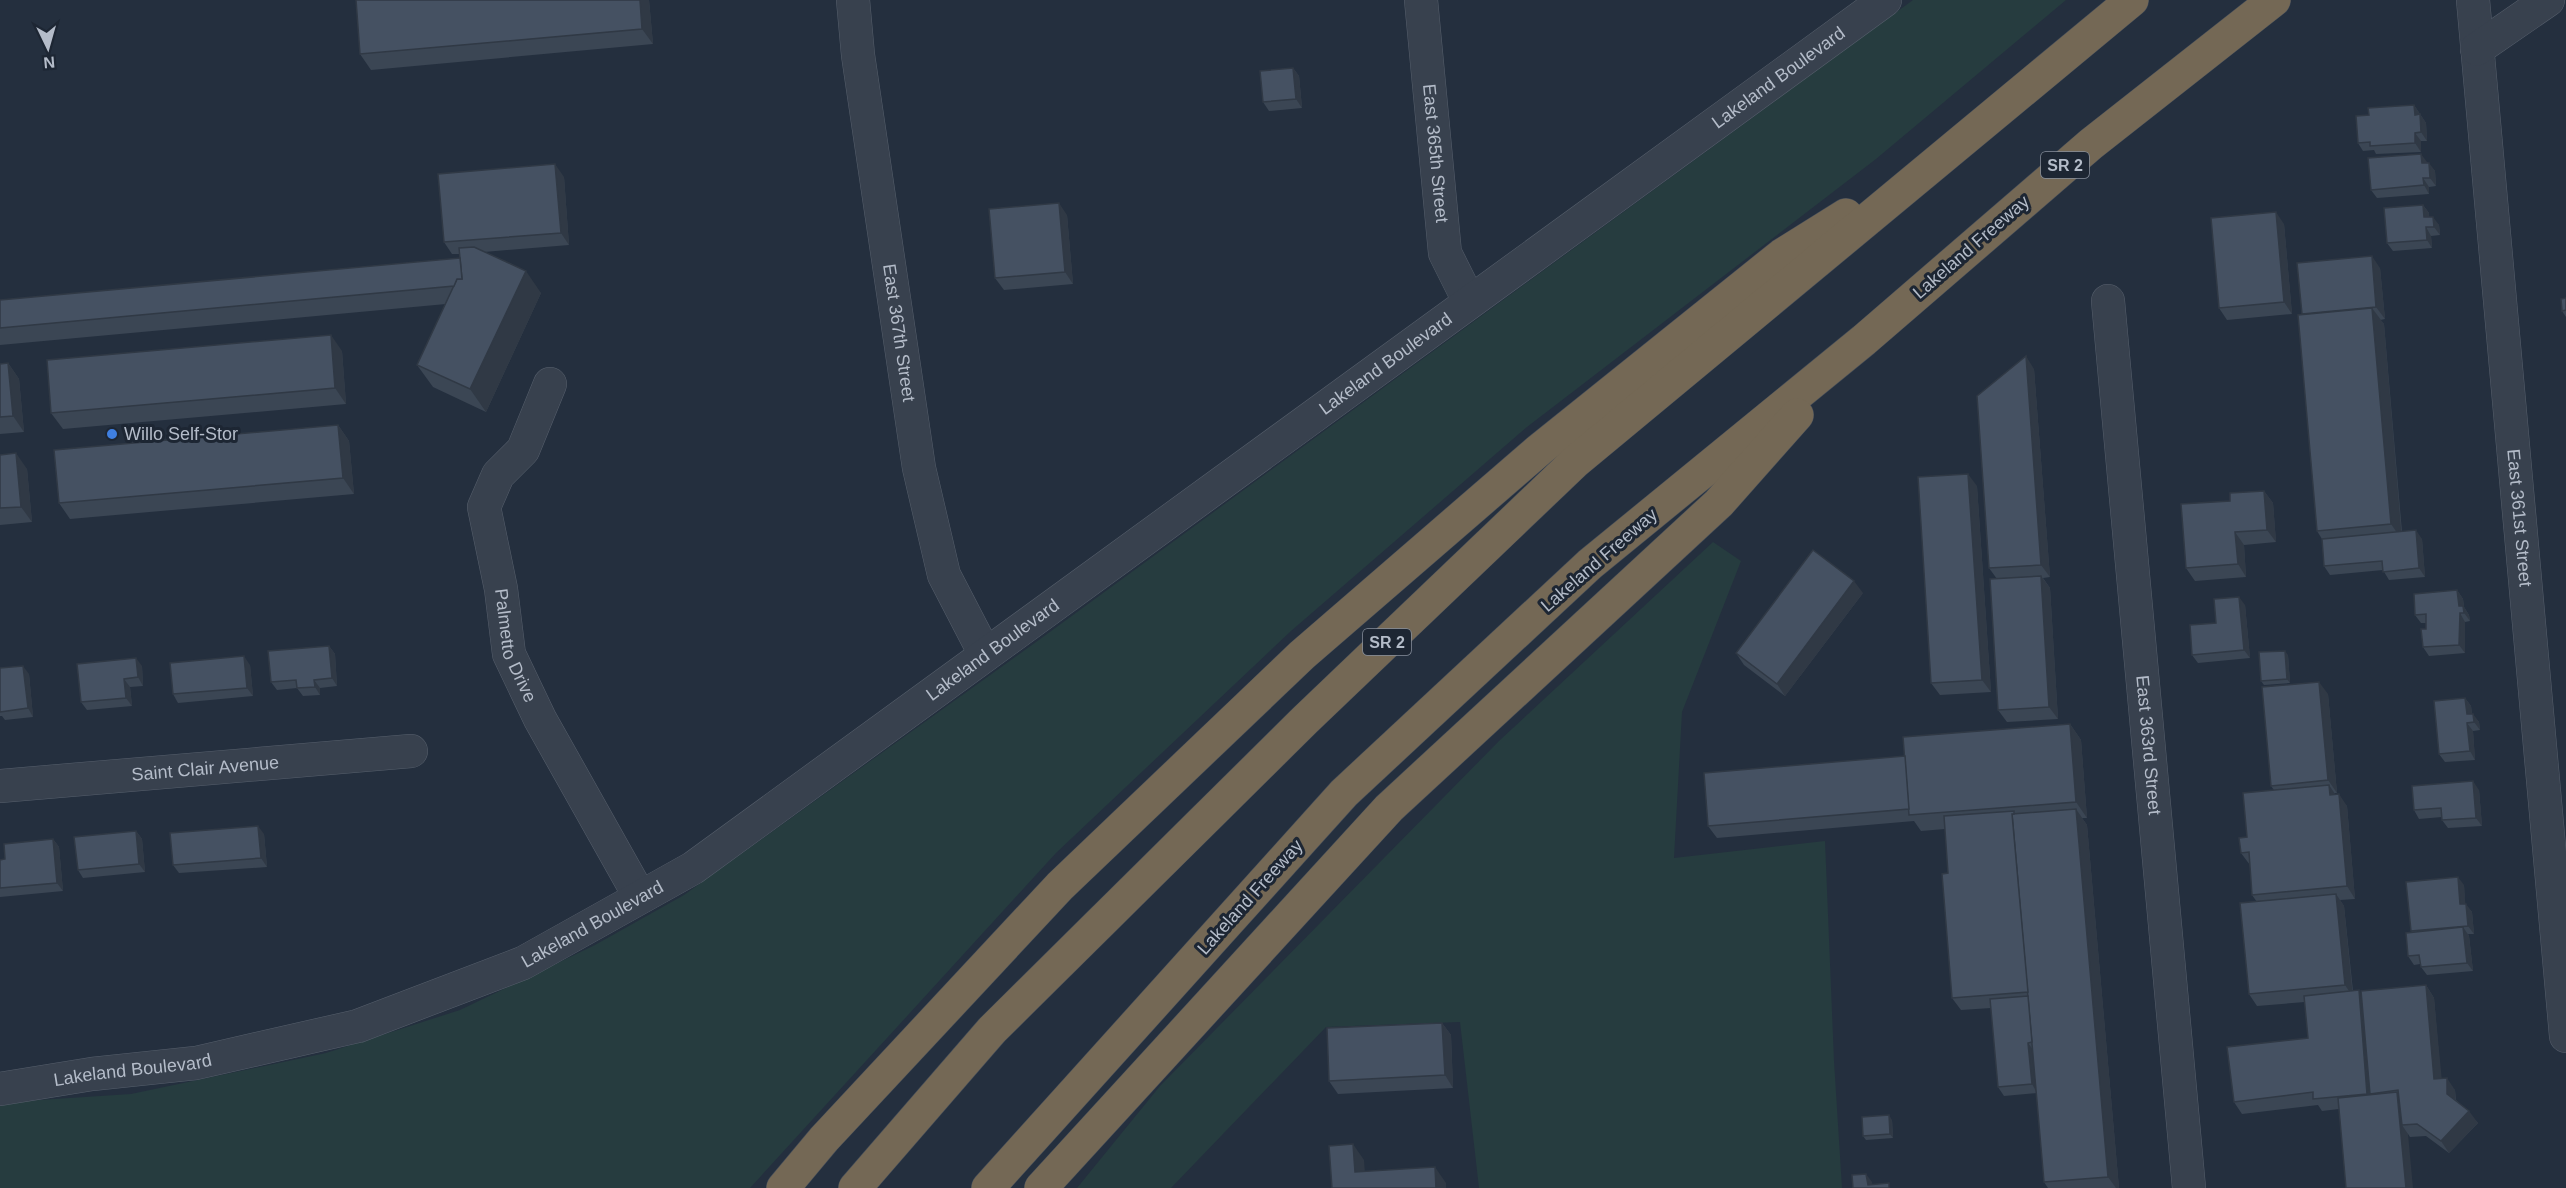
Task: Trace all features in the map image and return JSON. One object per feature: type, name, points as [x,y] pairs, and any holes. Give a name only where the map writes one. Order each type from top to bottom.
[{"type":"highway","name":"SR 2","points":[[855,1188],[992,1030],[1297,728],[1575,462],[2132,0]]},
{"type":"highway","name":"Lakeland Freeway","points":[[988,1188],[1344,793],[1590,564],[1864,340],[2091,144],[2274,0]]},
{"type":"highway","points":[[783,1188],[824,1139],[1060,886],[1302,655],[1539,450],[1782,255],[1962,142]]},
{"type":"highway","points":[[1041,1188],[1389,808],[1719,503],[1864,340]]},
{"type":"street","name":"East 367th Street","points":[[853,0],[858,55],[919,468],[944,575],[985,654]]},
{"type":"street","name":"East 365th Street","points":[[1421,0],[1445,253],[1469,301]]},
{"type":"street","name":"Lakeland Boulevard","points":[[0,1089],[92,1074],[196,1064],[358,1026],[523,963],[693,868],[1885,0]]},
{"type":"street","name":"East 361st Street","points":[[2473,0],[2566,1036]]},
{"type":"street","points":[[2477,50],[2548,0]]},
{"type":"street","name":"East 363rd Street","points":[[2108,301],[2189,1188]]},
{"type":"street","name":"Palmetto Drive","points":[[550,384],[524,450],[498,475],[484,507],[501,588],[509,654],[540,719],[640,897]]},
{"type":"street","name":"Saint Clair Avenue","points":[[0,786],[411,751]]},
{"type":"green space","points":[[1913,0],[2066,0],[1876,159],[1527,427],[1291,631],[1056,853],[750,1188],[0,1188],[0,1105],[24,1101],[131,1094],[326,1053],[460,1010],[595,945],[684,895],[1043,637]]},
{"type":"green space","points":[[1713,542],[1741,561],[1682,712],[1674,858],[1825,841],[1842,1188],[1479,1188],[1460,1022],[1326,1027],[1171,1188],[1077,1188],[1160,1086],[1499,741]]},
{"type":"building","points":[[356,0],[640,0],[642,29],[360,54]]},
{"type":"building","points":[[1293,68],[1296,99],[1263,102],[1260,71]]},
{"type":"building","points":[[2414,105],[2415,115],[2420,114],[2421,132],[2415,133],[2415,143],[2370,146],[2370,142],[2358,143],[2356,116],[2369,115],[2368,108]]},
{"type":"building","points":[[2421,154],[2422,163],[2429,163],[2430,178],[2423,178],[2424,185],[2371,190],[2368,158]]},
{"type":"building","points":[[555,164],[561,233],[444,242],[438,174]]},
{"type":"building","points":[[1059,203],[1065,272],[995,278],[989,209]]},
{"type":"building","points":[[2423,205],[2424,217],[2433,217],[2434,227],[2426,227],[2427,240],[2387,243],[2384,208]]},
{"type":"building","points":[[2276,212],[2284,302],[2219,308],[2211,218]]},
{"type":"building","points":[[474,247],[526,271],[470,389],[417,365],[457,279],[462,279],[459,248]]},
{"type":"building","points":[[2372,256],[2376,307],[2302,314],[2297,263]]},
{"type":"building","points":[[460,258],[462,279],[457,279],[454,286],[0,328],[0,300]]},
{"type":"building","points":[[2566,298],[2566,310],[2562,311],[2561,299]]},
{"type":"building","points":[[2372,308],[2391,524],[2317,531],[2298,315]]},
{"type":"building","points":[[331,335],[335,388],[51,413],[47,360]]},
{"type":"building","points":[[2026,356],[2041,565],[1989,568],[1977,396]]},
{"type":"building","points":[[8,363],[13,416],[0,417],[0,364]]},
{"type":"building","points":[[338,425],[343,478],[59,503],[54,450]]},
{"type":"building","points":[[16,453],[21,507],[0,508],[0,455]]},
{"type":"building","points":[[1968,474],[1982,680],[1931,683],[1918,477]]},
{"type":"building","points":[[2264,491],[2267,530],[2235,532],[2238,564],[2186,568],[2181,504],[2230,501],[2230,493]]},
{"type":"building","points":[[2416,530],[2419,568],[2383,572],[2382,561],[2324,566],[2322,539]]},
{"type":"building","points":[[1813,550],[1854,581],[1777,684],[1736,653]]},
{"type":"building","points":[[2041,576],[2049,707],[1998,710],[1990,579]]},
{"type":"building","points":[[2457,590],[2459,606],[2463,606],[2464,613],[2460,613],[2459,645],[2423,647],[2421,629],[2426,629],[2426,614],[2415,615],[2414,594]]},
{"type":"building","points":[[2239,597],[2244,650],[2192,655],[2190,625],[2216,623],[2214,599]]},
{"type":"building","points":[[329,646],[332,678],[314,680],[315,687],[297,688],[296,680],[271,682],[268,651]]},
{"type":"building","points":[[2285,651],[2287,679],[2261,681],[2259,652]]},
{"type":"building","points":[[244,656],[247,688],[173,694],[170,663]]},
{"type":"building","points":[[136,658],[138,677],[124,679],[126,698],[81,702],[77,664]]},
{"type":"building","points":[[23,666],[28,708],[0,712],[0,668]]},
{"type":"building","points":[[2319,682],[2328,780],[2271,786],[2262,687]]},
{"type":"building","points":[[2465,698],[2467,714],[2473,714],[2474,722],[2467,723],[2470,751],[2439,754],[2434,701]]},
{"type":"building","points":[[2070,724],[2076,802],[1909,815],[1903,737]]},
{"type":"building","points":[[1905,756],[1909,809],[1708,826],[1704,773]]},
{"type":"building","points":[[2473,781],[2476,818],[2442,820],[2441,808],[2414,810],[2412,786]]},
{"type":"building","points":[[2329,785],[2330,795],[2339,794],[2347,886],[2252,895],[2249,852],[2241,853],[2239,838],[2247,837],[2243,793]]},
{"type":"building","points":[[2076,809],[2108,1177],[2044,1182],[2012,814]]},
{"type":"building","points":[[2014,811],[2012,814],[2028,992],[1952,998],[1942,874],[1948,873],[1944,816]]},
{"type":"building","points":[[258,826],[261,858],[173,865],[170,833]]},
{"type":"building","points":[[136,831],[139,864],[78,870],[74,837]]},
{"type":"building","points":[[53,839],[57,883],[0,888],[0,860],[5,859],[4,844]]},
{"type":"building","points":[[2458,877],[2460,904],[2466,904],[2468,926],[2411,931],[2406,882]]},
{"type":"building","points":[[2336,894],[2345,985],[2249,994],[2240,903]]},
{"type":"building","points":[[2463,927],[2467,963],[2421,967],[2419,955],[2408,956],[2406,933]]},
{"type":"building","points":[[2426,985],[2434,1079],[2447,1078],[2447,1094],[2469,1111],[2441,1141],[2417,1124],[2402,1125],[2398,1090],[2370,1094],[2361,991]]},
{"type":"building","points":[[2359,990],[2367,1094],[2313,1099],[2313,1092],[2234,1102],[2227,1047],[2308,1038],[2304,996]]},
{"type":"building","points":[[2028,996],[2032,1042],[2028,1043],[2032,1084],[1998,1087],[1990,999]]},
{"type":"building","points":[[1442,1023],[1445,1075],[1329,1081],[1327,1028]]},
{"type":"building","points":[[2397,1092],[2406,1188],[2346,1188],[2338,1098]]},
{"type":"building","points":[[1889,1115],[1890,1134],[1863,1136],[1862,1117]]},
{"type":"building","points":[[1353,1144],[1355,1172],[1435,1167],[1436,1188],[1332,1188],[1329,1146]]},
{"type":"building","points":[[1866,1174],[1868,1185],[1889,1183],[1889,1188],[1853,1188],[1852,1175]]},
{"type":"place","name":"Willo Self-Stor","points":[[112,434]]}]
